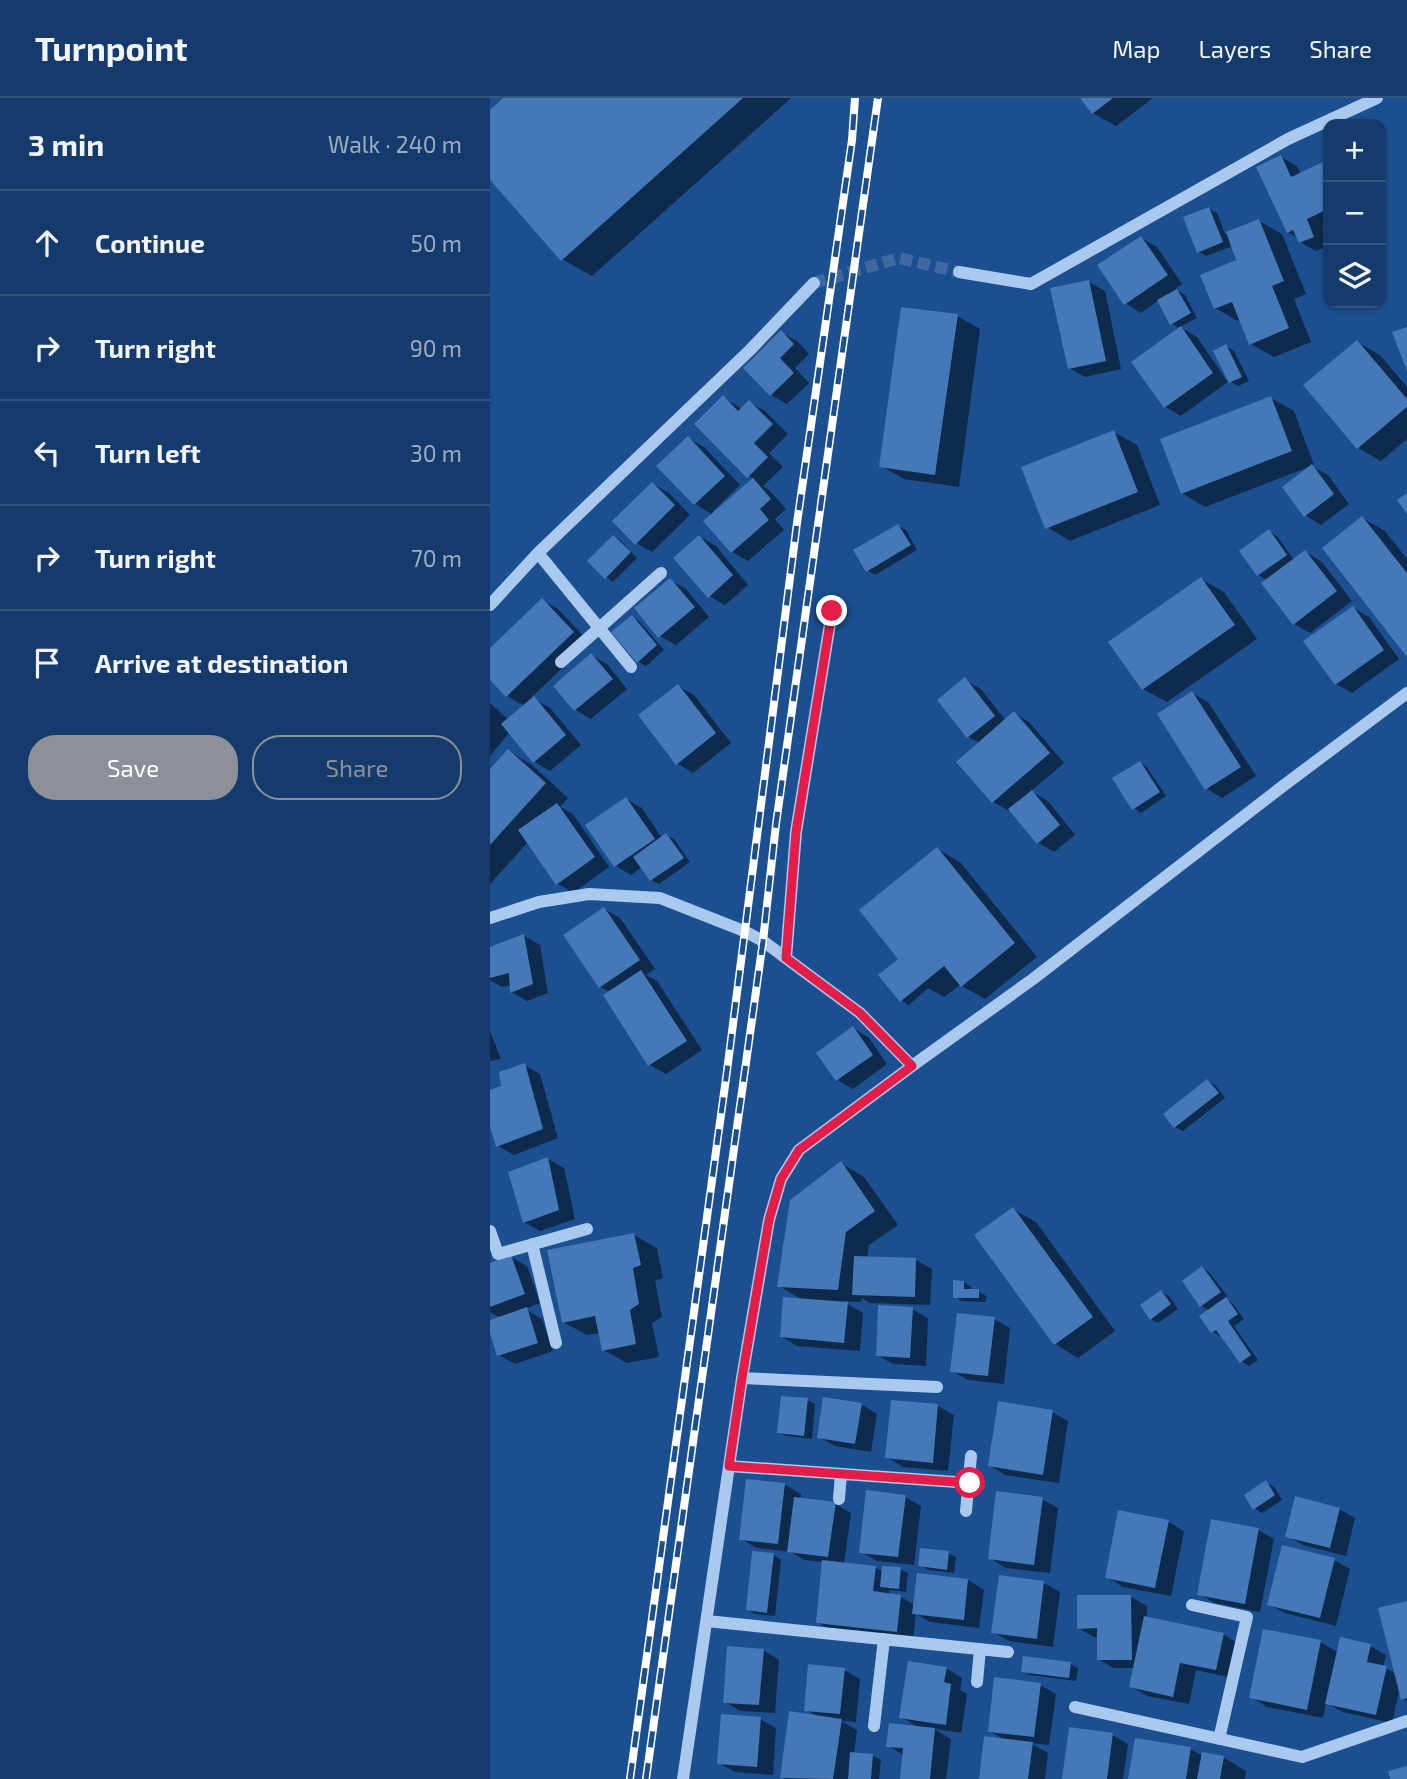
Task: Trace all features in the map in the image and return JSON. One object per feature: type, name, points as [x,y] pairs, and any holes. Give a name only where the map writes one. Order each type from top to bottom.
[{"type":"street","points":[[959,272],[1031,284],[1288,139],[1377,98]]},
{"type":"street","points":[[490,605],[538,553],[750,350],[814,283]]},
{"type":"street","points":[[538,553],[631,667]]},
{"type":"street","points":[[561,662],[661,573]]},
{"type":"street","points":[[786,958],[796,832],[832,611]]},
{"type":"street","points":[[683,1779],[742,1378],[769,1220],[781,1179],[799,1150],[1033,979],[1261,802],[1407,693]]},
{"type":"street","points":[[490,918],[539,902],[589,894],[660,898],[763,941],[860,1013],[912,1066]]},
{"type":"street","points":[[490,1231],[494,1255],[587,1229]]},
{"type":"street","points":[[532,1244],[556,1343]]},
{"type":"street","points":[[742,1378],[937,1387]]},
{"type":"street","points":[[966,1511],[971,1456]]},
{"type":"street","points":[[729,1466],[970,1483]]},
{"type":"street","points":[[839,1499],[841,1474]]},
{"type":"street","points":[[1192,1605],[1247,1617],[1219,1739]]},
{"type":"street","points":[[707,1621],[1008,1652]]},
{"type":"street","points":[[874,1726],[884,1639]]},
{"type":"street","points":[[977,1682],[980,1648]]},
{"type":"street","points":[[1075,1707],[1302,1758],[1407,1721]]},
{"type":"building","points":[[503,98],[743,98],[561,261],[490,180],[490,110]]},
{"type":"building","points":[[1080,98],[1113,98],[1092,114]]},
{"type":"building","points":[[1281,155],[1291,177],[1323,162],[1323,211],[1307,219],[1314,237],[1299,243],[1293,230],[1287,233],[1256,167]]},
{"type":"building","points":[[1209,207],[1223,242],[1197,253],[1183,217]]},
{"type":"building","points":[[1259,219],[1284,281],[1272,286],[1289,328],[1249,345],[1232,302],[1214,309],[1200,275],[1236,260],[1226,232]]},
{"type":"building","points":[[1141,236],[1168,275],[1124,305],[1097,265]]},
{"type":"building","points":[[1089,280],[1106,361],[1068,369],[1050,288]]},
{"type":"building","points":[[1177,289],[1191,313],[1170,325],[1157,300]]},
{"type":"building","points":[[901,307],[958,314],[935,475],[879,467]]},
{"type":"building","points":[[1181,326],[1213,373],[1164,408],[1131,362]]},
{"type":"building","points":[[1407,327],[1407,371],[1392,332]]},
{"type":"building","points":[[781,330],[794,344],[780,358],[794,373],[770,396],[743,368]]},
{"type":"building","points":[[1357,340],[1407,399],[1407,407],[1357,449],[1303,385]]},
{"type":"building","points":[[1226,344],[1242,377],[1229,383],[1213,351]]},
{"type":"building","points":[[723,395],[738,411],[749,400],[773,424],[754,443],[768,457],[747,478],[694,424]]},
{"type":"building","points":[[1271,396],[1292,451],[1181,494],[1160,439]]},
{"type":"building","points":[[1114,430],[1138,492],[1045,529],[1021,467]]},
{"type":"building","points":[[688,436],[725,476],[694,505],[656,466]]},
{"type":"building","points":[[1312,464],[1334,494],[1304,517],[1282,487]]},
{"type":"building","points":[[753,478],[771,499],[760,509],[769,520],[731,553],[703,521]]},
{"type":"building","points":[[652,482],[675,505],[635,545],[612,521]]},
{"type":"building","points":[[1407,493],[1407,514],[1397,500]]},
{"type":"building","points":[[1362,516],[1407,573],[1407,657],[1322,548]]},
{"type":"building","points":[[898,524],[911,545],[866,572],[853,550]]},
{"type":"building","points":[[1269,529],[1287,555],[1257,576],[1239,551]]},
{"type":"building","points":[[613,535],[631,552],[605,579],[587,561]]},
{"type":"building","points":[[699,535],[733,575],[708,598],[673,558]]},
{"type":"building","points":[[1305,550],[1337,591],[1293,625],[1261,583]]},
{"type":"building","points":[[1201,577],[1235,625],[1142,690],[1108,642]]},
{"type":"building","points":[[670,578],[695,607],[658,638],[634,608]]},
{"type":"building","points":[[542,598],[574,632],[506,697],[490,680],[490,648]]},
{"type":"building","points":[[1353,606],[1384,650],[1335,685],[1303,641]]},
{"type":"building","points":[[632,615],[657,645],[637,663],[611,632]]},
{"type":"building","points":[[591,653],[613,679],[574,711],[553,686]]},
{"type":"building","points":[[965,677],[995,716],[967,738],[937,700]]},
{"type":"building","points":[[678,684],[716,733],[676,765],[638,715]]},
{"type":"building","points":[[1192,691],[1241,767],[1205,790],[1157,714]]},
{"type":"building","points":[[534,696],[566,735],[533,763],[501,724]]},
{"type":"building","points":[[1014,711],[1050,753],[992,803],[956,762]]},
{"type":"building","points":[[508,749],[546,783],[490,845],[490,769]]},
{"type":"building","points":[[1140,761],[1160,792],[1132,810],[1112,778]]},
{"type":"building","points":[[1032,790],[1060,825],[1037,844],[1008,809]]},
{"type":"building","points":[[626,797],[655,839],[614,867],[585,825]]},
{"type":"building","points":[[557,803],[595,857],[556,885],[518,830]]},
{"type":"building","points":[[666,833],[684,858],[650,881],[633,857]]},
{"type":"building","points":[[937,847],[1015,943],[961,987],[944,966],[900,1002],[878,975],[898,959],[859,910]]},
{"type":"building","points":[[604,907],[640,960],[599,988],[563,935]]},
{"type":"building","points":[[524,934],[533,984],[510,993],[509,973],[490,978],[490,947]]},
{"type":"building","points":[[641,970],[687,1041],[648,1066],[603,995]]},
{"type":"building","points":[[853,1026],[873,1055],[836,1081],[816,1053]]},
{"type":"building","points":[[525,1063],[543,1129],[496,1147],[490,1127],[490,1090],[501,1086],[499,1072]]},
{"type":"building","points":[[1207,1079],[1219,1093],[1174,1128],[1163,1114]]},
{"type":"building","points":[[548,1157],[559,1210],[523,1223],[508,1172]]},
{"type":"building","points":[[841,1161],[875,1211],[846,1232],[838,1290],[777,1287],[790,1200]]},
{"type":"building","points":[[1013,1207],[1093,1317],[1054,1345],[974,1235]]},
{"type":"building","points":[[634,1233],[641,1265],[633,1268],[639,1304],[630,1310],[636,1344],[602,1351],[595,1316],[562,1323],[547,1250]]},
{"type":"building","points":[[511,1255],[525,1294],[490,1307],[490,1263]]},
{"type":"building","points":[[854,1256],[916,1258],[915,1297],[852,1295]]},
{"type":"building","points":[[1202,1266],[1221,1292],[1200,1307],[1182,1281]]},
{"type":"building","points":[[953,1280],[964,1281],[964,1289],[979,1289],[979,1298],[953,1298]]},
{"type":"building","points":[[1161,1290],[1171,1304],[1150,1320],[1140,1305]]},
{"type":"building","points":[[783,1297],[848,1302],[844,1343],[780,1337]]},
{"type":"building","points":[[1226,1297],[1238,1314],[1228,1321],[1251,1355],[1240,1363],[1216,1330],[1211,1333],[1199,1316]]},
{"type":"building","points":[[878,1305],[913,1307],[910,1358],[876,1356]]},
{"type":"building","points":[[527,1307],[538,1343],[497,1356],[490,1333],[490,1320]]},
{"type":"building","points":[[957,1313],[995,1317],[988,1376],[950,1372]]},
{"type":"building","points":[[781,1396],[808,1398],[804,1436],[777,1433]]},
{"type":"building","points":[[823,1397],[862,1403],[855,1444],[817,1438]]},
{"type":"building","points":[[891,1400],[938,1404],[933,1463],[885,1458]]},
{"type":"building","points":[[998,1401],[1053,1410],[1043,1475],[988,1466]]},
{"type":"building","points":[[746,1479],[785,1483],[778,1544],[739,1540]]},
{"type":"building","points":[[1266,1480],[1275,1495],[1253,1510],[1244,1495]]},
{"type":"building","points":[[866,1490],[906,1495],[898,1557],[859,1553]]},
{"type":"building","points":[[996,1491],[1043,1497],[1034,1565],[988,1559]]},
{"type":"building","points":[[1295,1496],[1340,1508],[1330,1548],[1285,1537]]},
{"type":"building","points":[[794,1497],[836,1502],[828,1557],[787,1552]]},
{"type":"building","points":[[1118,1510],[1169,1520],[1155,1588],[1105,1578]]},
{"type":"building","points":[[1211,1519],[1259,1528],[1245,1604],[1197,1595]]},
{"type":"building","points":[[1282,1545],[1335,1558],[1320,1618],[1267,1605]]},
{"type":"building","points":[[920,1548],[949,1551],[947,1570],[918,1566]]},
{"type":"building","points":[[752,1551],[774,1553],[767,1613],[746,1610]]},
{"type":"building","points":[[822,1560],[876,1566],[873,1591],[901,1595],[897,1632],[816,1623]]},
{"type":"building","points":[[882,1566],[901,1567],[899,1589],[880,1587]]},
{"type":"building","points":[[917,1573],[968,1579],[964,1620],[912,1614]]},
{"type":"building","points":[[999,1575],[1044,1581],[1037,1639],[991,1633]]},
{"type":"building","points":[[1077,1595],[1131,1595],[1132,1660],[1097,1660],[1097,1628],[1077,1629]]},
{"type":"building","points":[[1407,1601],[1407,1698],[1401,1700],[1378,1608]]},
{"type":"building","points":[[1144,1616],[1224,1633],[1216,1670],[1180,1663],[1173,1697],[1129,1687]]},
{"type":"building","points":[[1263,1629],[1321,1640],[1307,1710],[1249,1698]]},
{"type":"building","points":[[1340,1637],[1371,1644],[1367,1662],[1387,1666],[1376,1715],[1325,1704]]},
{"type":"building","points":[[727,1646],[764,1649],[759,1705],[723,1703]]},
{"type":"building","points":[[1023,1656],[1071,1662],[1069,1678],[1021,1672]]},
{"type":"building","points":[[908,1661],[947,1667],[944,1682],[951,1684],[946,1725],[899,1718]]},
{"type":"building","points":[[808,1664],[845,1668],[840,1714],[804,1711]]},
{"type":"building","points":[[994,1677],[1041,1683],[1034,1737],[988,1732]]},
{"type":"building","points":[[789,1711],[842,1719],[833,1779],[780,1778]]},
{"type":"building","points":[[721,1714],[761,1717],[757,1767],[717,1764]]},
{"type":"building","points":[[889,1723],[935,1728],[930,1779],[900,1779],[903,1748],[886,1747]]},
{"type":"building","points":[[1069,1727],[1113,1733],[1107,1779],[1062,1779]]},
{"type":"building","points":[[984,1736],[1033,1742],[1028,1779],[979,1779]]},
{"type":"building","points":[[1135,1738],[1191,1747],[1186,1779],[1128,1779]]},
{"type":"building","points":[[850,1752],[873,1754],[871,1779],[848,1779]]},
{"type":"building","points":[[1202,1752],[1224,1756],[1220,1779],[1197,1779]]},
{"type":"building","points":[[1407,1766],[1407,1779],[1390,1779],[1388,1771]]},
{"type":"tunnel","points":[[814,283],[899,258],[959,272]]},
{"type":"railway","points":[[630,1779],[727,1071],[797,523],[852,140],[855,98]]},
{"type":"railway","points":[[646,1779],[878,98]]},
{"type":"route","points":[[832,611],[796,832],[786,958],[860,1013],[912,1066],[799,1150],[781,1179],[769,1220],[729,1466],[970,1483]]}]
